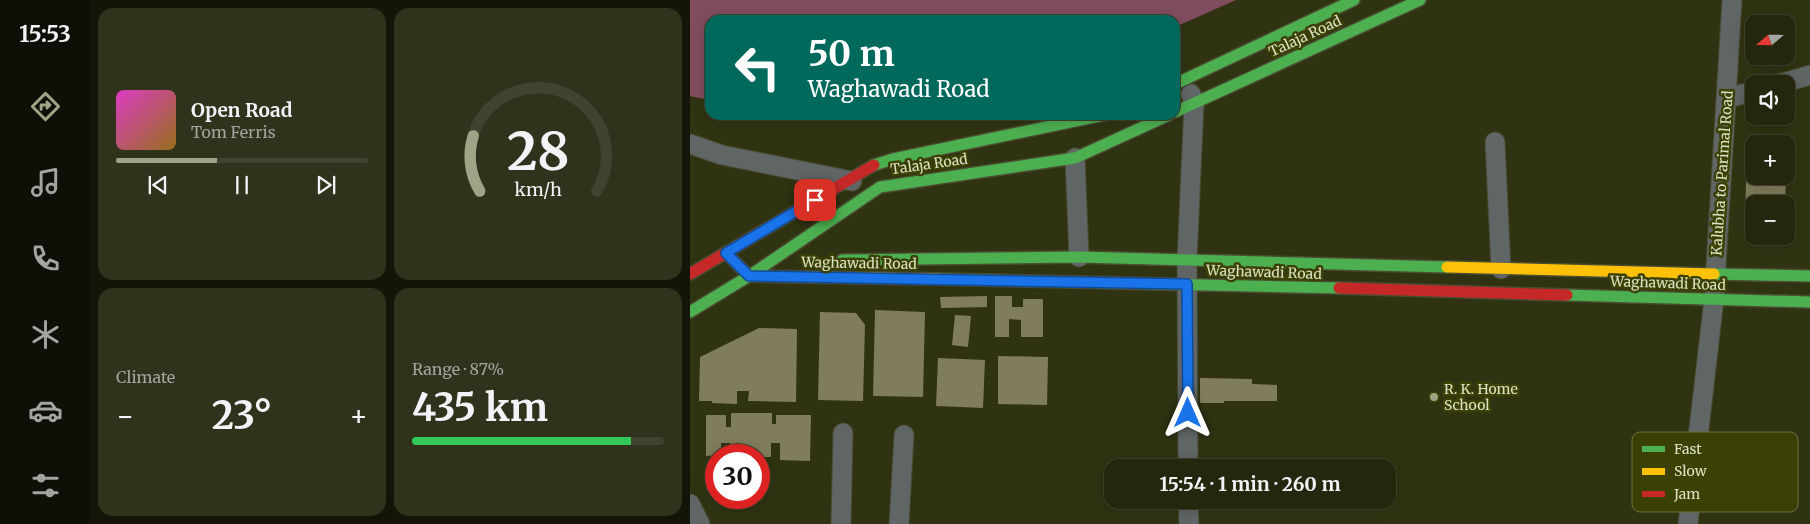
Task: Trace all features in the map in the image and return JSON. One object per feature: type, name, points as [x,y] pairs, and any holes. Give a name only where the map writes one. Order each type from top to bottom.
[{"type":"main road","name":"Talaja Road","points":[[1181,81],[1360,10],[1420,0]]},
{"type":"main road","name":"Talaja Road","points":[[1180,110],[1194,104],[1360,10]]},
{"type":"main road","name":"Talaja Road","points":[[690,312],[749,276],[759,250],[848,180],[870,167],[893,160],[1081,120]]},
{"type":"main road","name":"Talaja Road","points":[[690,274],[726,253],[759,250],[880,187],[1075,158],[1158,120]]},
{"type":"main road","name":"Waghawadi Road","points":[[759,250],[790,260]]},
{"type":"main road","points":[[726,253],[749,276]]},
{"type":"main road","name":"Waghawadi Road","points":[[830,260],[1079,257],[1810,276]]},
{"type":"main road","name":"Waghawadi Road","points":[[749,276],[1187,284],[1810,302]]},
{"type":"street","name":"Kalubha to Parimal Road","points":[[1699,432],[1714,299],[1728,98],[1732,0]]},
{"type":"street","points":[[1795,79],[1810,75]]},
{"type":"street","points":[[1181,81],[1194,104],[1187,260],[1188,459]]},
{"type":"street","points":[[1728,98],[1745,93]]},
{"type":"street","points":[[1495,142],[1501,268]]},
{"type":"street","points":[[690,144],[722,155],[880,187]]},
{"type":"street","points":[[1075,158],[1079,257]]},
{"type":"street","points":[[841,524],[843,433]]},
{"type":"street","points":[[900,524],[904,435]]},
{"type":"street","points":[[690,504],[700,524]]},
{"type":"street","points":[[1188,509],[1189,524]]},
{"type":"shaded area","points":[[690,0],[1236,0],[1180,25],[1180,15],[705,15],[705,99],[690,96]]},
{"type":"building","points":[[1746,185],[1786,185],[1785,195],[1746,195]]},
{"type":"building","points":[[987,296],[987,307],[941,308],[940,297]]},
{"type":"building","points":[[995,296],[1012,296],[1012,307],[1023,307],[1023,299],[1043,299],[1043,337],[1021,337],[1021,320],[1009,319],[1009,337],[995,337]]},
{"type":"building","points":[[875,310],[925,312],[923,397],[873,396]]},
{"type":"building","points":[[820,312],[856,313],[865,325],[863,401],[818,400]]},
{"type":"building","points":[[955,315],[971,316],[968,347],[952,345]]},
{"type":"building","points":[[759,328],[797,329],[796,402],[748,401],[749,391],[737,391],[737,404],[699,401],[700,357]]},
{"type":"building","points":[[998,356],[1048,357],[1047,405],[998,404]]},
{"type":"building","points":[[938,358],[985,360],[983,408],[936,406]]},
{"type":"building","points":[[1200,378],[1252,379],[1252,384],[1277,385],[1277,401],[1200,403]]},
{"type":"building","points":[[731,413],[772,413],[772,424],[776,424],[776,415],[811,415],[810,461],[780,460],[780,443],[771,443],[771,457],[770,444],[706,444],[706,415],[726,415],[726,427],[731,427]]},
{"type":"traffic: fast","points":[[1180,82],[1354,0]]},
{"type":"traffic: fast","points":[[1180,110],[1420,0]]},
{"type":"traffic: fast","points":[[874,165],[893,159],[1080,120]]},
{"type":"traffic: fast","points":[[690,312],[749,276],[880,187],[1075,158],[1158,120]]},
{"type":"traffic: fast","points":[[842,260],[1079,257],[1447,267]]},
{"type":"traffic: fast","points":[[1714,274],[1810,276]]},
{"type":"traffic: fast","points":[[938,279],[1339,288]]},
{"type":"traffic: fast","points":[[1567,295],[1810,302]]},
{"type":"traffic: slow","points":[[726,253],[749,276],[938,279]]},
{"type":"traffic: slow","points":[[1447,267],[1714,274]]},
{"type":"traffic: jam","points":[[690,274],[874,165]]},
{"type":"traffic: jam","points":[[1339,288],[1567,295]]},
{"type":"place","name":"R. K. Home School","points":[[1434,397]]},
{"type":"route","points":[[815,200],[726,253],[749,276],[1187,284],[1188,413]]}]
